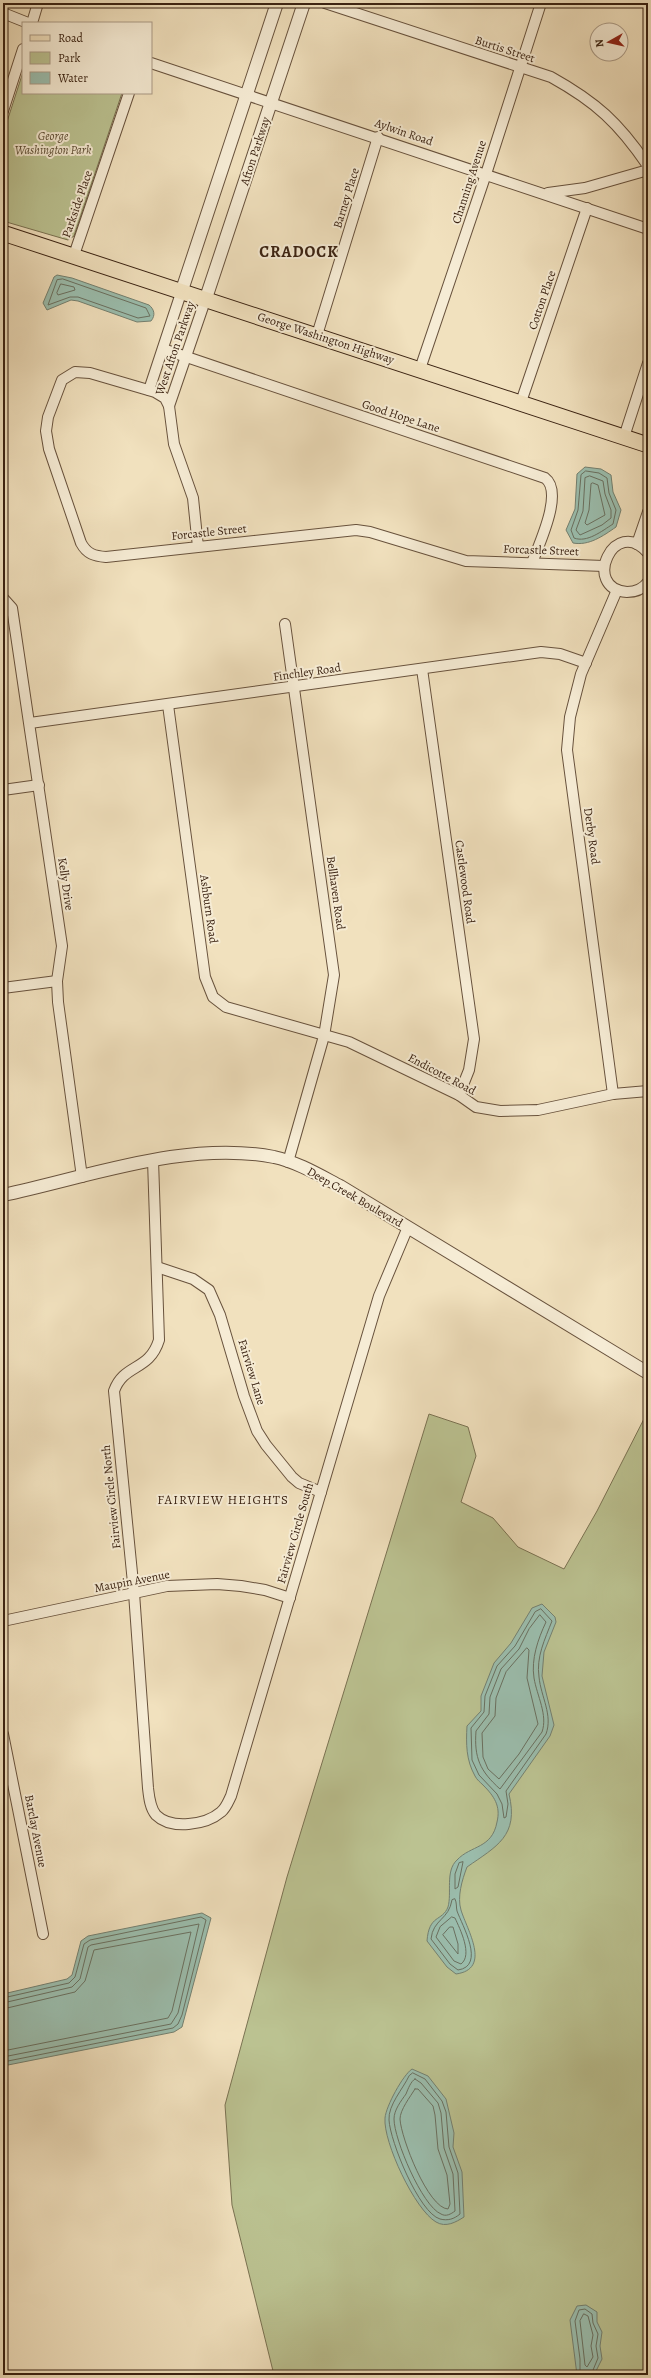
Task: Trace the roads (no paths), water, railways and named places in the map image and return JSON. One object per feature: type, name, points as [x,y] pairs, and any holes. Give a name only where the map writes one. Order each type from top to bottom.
[{"type":"main road","name":"George Washington Highway","points":[[3,233],[420,368],[648,445]]},
{"type":"street","points":[[32,22],[38,3]]},
{"type":"street","name":"Afton Parkway","points":[[182,290],[277,3]]},
{"type":"street","name":"Afton Parkway","points":[[206,298],[304,3]]},
{"type":"street","name":"Burtis Street","points":[[325,3],[520,67],[557,81],[576,91],[608,114],[630,139],[648,166]]},
{"type":"street","name":"Channing Avenue","points":[[420,368],[486,174],[541,3]]},
{"type":"street","points":[[3,13],[26,22]]},
{"type":"street","points":[[3,110],[22,52]]},
{"type":"street","name":"Aylwin Road","points":[[152,63],[378,137],[648,228]]},
{"type":"street","name":"Parkside Place","points":[[74,255],[129,94]]},
{"type":"street","name":"Barney Place","points":[[318,335],[378,137]]},
{"type":"street","points":[[544,193],[585,188],[648,170]]},
{"type":"street","name":"Cotton Place","points":[[521,402],[587,208]]},
{"type":"street","name":"West Afton Parkway","points":[[169,406],[160,394],[149,390],[182,290]]},
{"type":"street","name":"West Afton Parkway","points":[[198,547],[193,498],[174,444],[169,406],[206,298]]},
{"type":"street","name":"Good Hope Lane","points":[[163,349],[545,478],[552,487],[553,499],[532,563]]},
{"type":"street","points":[[624,437],[648,363]]},
{"type":"street","name":"Forcastle Street","points":[[149,390],[90,373],[82,372],[68,374],[62,380],[48,417],[46,435],[49,449],[81,543],[85,550],[94,556],[106,557],[356,530],[370,532],[466,561],[604,566]]},
{"type":"street","points":[[637,544],[648,512]]},
{"type":"street","points":[[648,553],[637,544],[622,543],[615,546],[605,558],[604,566],[607,580],[617,590],[633,592],[648,584]]},
{"type":"street","name":"Derby Road","points":[[613,1094],[567,750],[570,717],[581,674],[617,590]]},
{"type":"street","name":"Kelly Drive","points":[[4,598],[12,608],[62,946],[57,981],[58,1002],[82,1177]]},
{"type":"street","name":"Bellhaven Road","points":[[285,624],[334,975],[324,1036],[288,1162]]},
{"type":"street","name":"Finchley Road","points":[[30,723],[541,652],[560,654],[586,663]]},
{"type":"street","name":"Castlewood Road","points":[[422,669],[474,1039],[469,1070],[459,1095]]},
{"type":"street","name":"Ashburn Road","points":[[168,705],[205,977],[213,997],[226,1007],[324,1036]]},
{"type":"street","points":[[3,790],[39,785]]},
{"type":"street","points":[[3,988],[57,981]]},
{"type":"street","name":"Endicotte Road","points":[[324,1036],[365,1049],[459,1095],[476,1107],[500,1111],[538,1110],[613,1094],[648,1091]]},
{"type":"street","name":"Deep Creek Boulevard","points":[[3,1195],[174,1155],[205,1153],[274,1157],[340,1186],[648,1373]]},
{"type":"street","name":"Fairview Circle North","points":[[154,1160],[160,1327],[155,1351],[148,1360],[121,1378],[114,1391],[134,1593],[150,1803],[156,1814],[164,1820],[174,1823],[188,1823]]},
{"type":"street","name":"Fairview Circle South","points":[[188,1823],[207,1819],[220,1813],[231,1796],[379,1296],[408,1227]]},
{"type":"street","name":"Fairview Lane","points":[[157,1267],[194,1279],[209,1290],[220,1315],[244,1396],[257,1431],[299,1484],[321,1492]]},
{"type":"street","name":"Maupin Avenue","points":[[3,1621],[167,1586],[217,1584],[265,1590],[290,1598]]},
{"type":"street","name":"Barclay Avenue","points":[[3,1734],[43,1934]]},
{"type":"water","points":[[57,275],[72,278],[149,305],[154,312],[154,317],[151,321],[137,322],[78,301],[71,300],[47,310],[43,303],[54,277]]},
{"type":"water","points":[[585,467],[601,469],[611,475],[613,492],[621,510],[616,527],[601,537],[590,542],[579,544],[573,543],[566,530],[575,509],[577,474]]},
{"type":"water","points":[[542,1604],[555,1617],[556,1622],[544,1652],[542,1676],[554,1725],[550,1736],[509,1794],[511,1820],[508,1830],[496,1846],[467,1867],[463,1877],[460,1905],[472,1938],[475,1957],[473,1965],[467,1971],[456,1974],[447,1967],[427,1941],[428,1932],[433,1922],[445,1912],[448,1907],[450,1876],[453,1865],[463,1855],[480,1846],[491,1837],[498,1816],[496,1802],[487,1789],[477,1779],[472,1770],[468,1758],[467,1726],[481,1711],[481,1696],[494,1663],[511,1643],[532,1608]]},
{"type":"water","points":[[202,1913],[211,1918],[182,2027],[174,2032],[3,2066],[3,1994],[67,1979],[72,1975],[81,1941],[88,1936]]},
{"type":"water","points":[[412,2069],[428,2076],[446,2099],[454,2133],[453,2147],[462,2172],[464,2217],[451,2224],[440,2224],[436,2222],[419,2204],[402,2174],[389,2143],[386,2129],[386,2113],[400,2084],[408,2072]]},
{"type":"water","points":[[586,2305],[597,2312],[597,2322],[602,2332],[600,2346],[602,2359],[594,2375],[577,2375],[570,2320],[577,2306]]},
{"type":"district","name":"CRADOCK","points":[[299,252]]},
{"type":"district","name":"FAIRVIEW HEIGHTS","points":[[223,1499]]},
{"type":"park label","name":"George Washington Park","points":[[53,143]]}]
